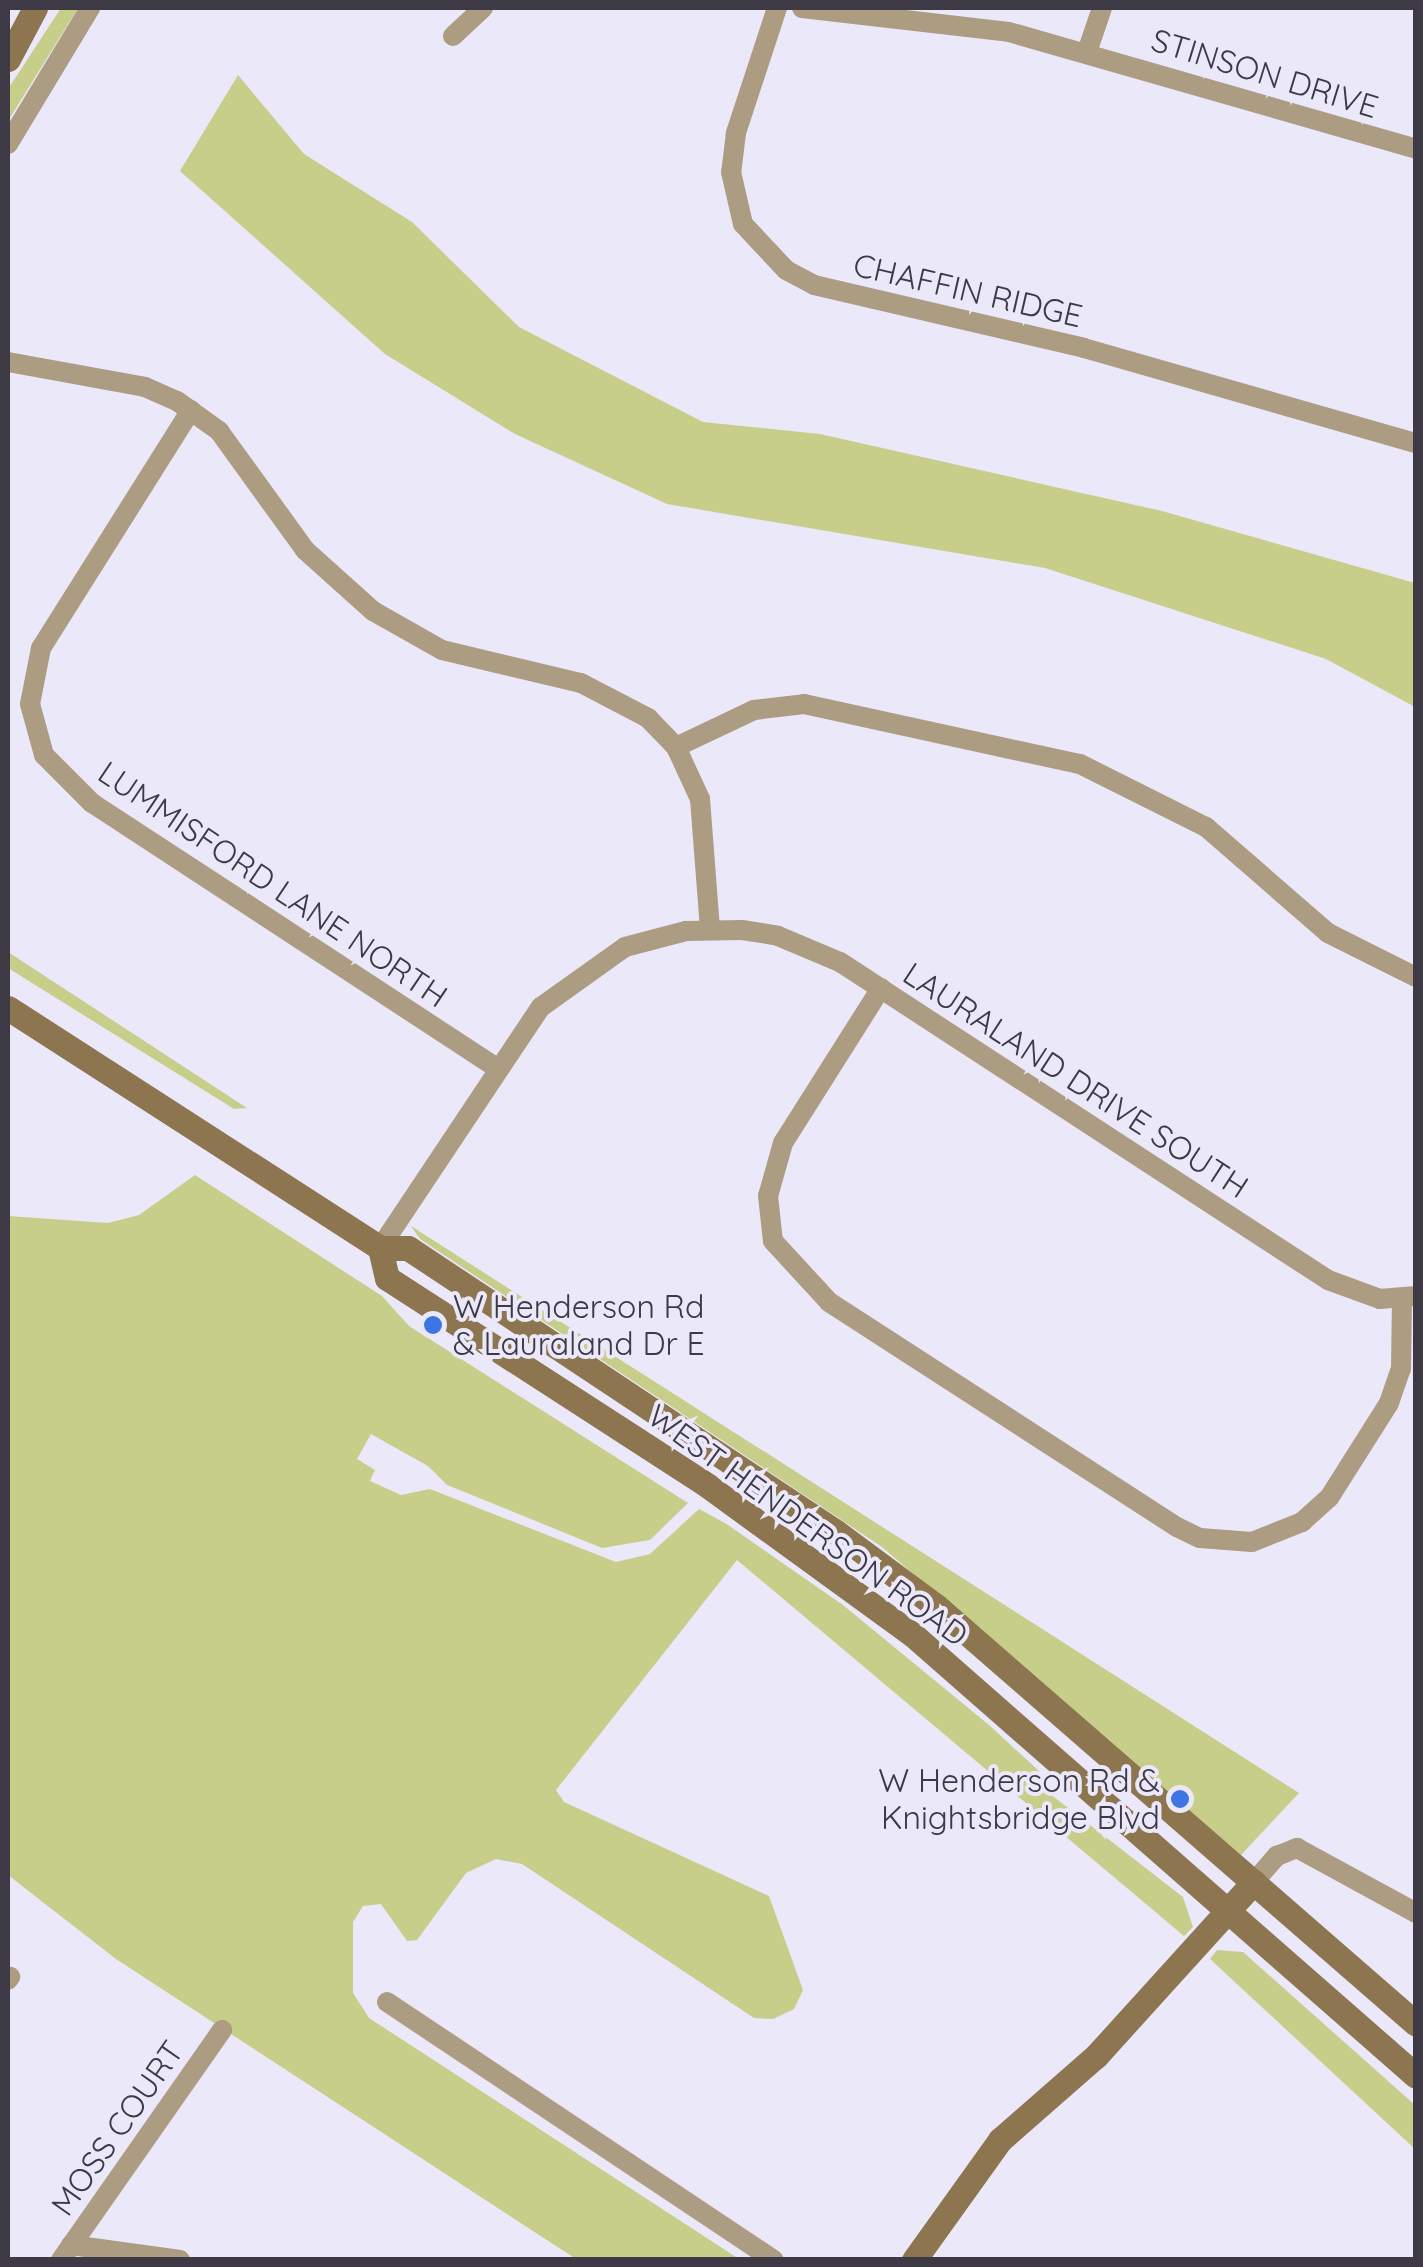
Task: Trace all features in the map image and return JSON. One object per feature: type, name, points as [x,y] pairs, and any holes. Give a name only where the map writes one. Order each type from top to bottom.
[{"type":"main road","points":[[8,59],[22,27]]},
{"type":"main road","name":"WEST HENDERSON ROAD","points":[[8,1008],[380,1248],[408,1248],[836,1532],[936,1606],[1416,2024]]},
{"type":"main road","name":"WEST HENDERSON ROAD","points":[[380,1248],[387,1278],[708,1486],[912,1634],[1416,2076]]},
{"type":"main road","points":[[914,2260],[1000,2140],[1096,2056],[1254,1882]]},
{"type":"street","points":[[8,144],[90,8]]},
{"type":"street","points":[[452,36],[483,8]]},
{"type":"street","name":"CHAFFIN RIDGE","points":[[777,8],[736,133],[731,172],[743,224],[786,270],[814,285],[1084,348],[1416,443]]},
{"type":"street","name":"STINSON DRIVE","points":[[802,8],[1008,32],[1416,149]]},
{"type":"street","points":[[1088,52],[1102,8]]},
{"type":"street","points":[[8,362],[145,388],[191,410],[234,448],[305,550],[374,611],[464,659],[606,692],[648,718],[676,747],[704,816],[710,928]]},
{"type":"street","name":"LUMMISFORD LANE NORTH","points":[[191,410],[41,648],[30,704],[34,732],[56,773],[92,803],[497,1068]]},
{"type":"street","points":[[676,747],[754,710],[804,704],[1080,764],[1206,827],[1328,933],[1416,977]]},
{"type":"street","name":"LAURALAND DRIVE SOUTH","points":[[380,1248],[541,1007],[597,961],[654,938],[710,928],[794,941],[880,988],[1328,1280],[1358,1294],[1409,1298]]},
{"type":"street","points":[[880,988],[783,1143],[768,1196],[773,1241],[786,1262],[829,1302],[1200,1538],[1252,1542],[1277,1534],[1329,1498],[1389,1403],[1401,1369],[1409,1298]]},
{"type":"street","points":[[1254,1882],[1277,1856],[1297,1848],[1416,1913]]},
{"type":"street","points":[[386,2002],[774,2260]]},
{"type":"street","name":"MOSS COURT","points":[[66,2252],[222,2030]]},
{"type":"street","points":[[66,2252],[180,2260]]},
{"type":"green space","points":[[61,8],[78,8],[8,121],[8,89]]},
{"type":"green space","points":[[238,75],[304,154],[412,222],[519,327],[703,422],[820,434],[1162,511],[1415,583],[1415,707],[1326,659],[1045,568],[667,504],[515,434],[385,354],[180,171]]},
{"type":"green space","points":[[8,952],[247,1108],[234,1109],[8,968]]},
{"type":"green space","points":[[195,1175],[382,1296],[409,1326],[688,1503],[650,1540],[602,1548],[447,1485],[428,1466],[371,1434],[357,1459],[375,1470],[370,1481],[401,1495],[430,1489],[616,1562],[650,1554],[699,1509],[725,1523],[843,1605],[989,1725],[1038,1770],[1054,1797],[1183,1897],[1193,1927],[1184,1936],[737,1560],[556,1790],[564,1802],[769,1896],[803,1990],[794,2009],[773,2019],[754,2018],[522,1864],[496,1859],[466,1873],[417,1940],[407,1941],[381,1904],[363,1906],[353,1922],[353,1993],[369,2018],[739,2259],[576,2259],[116,1959],[8,1875],[8,1216],[108,1223],[139,1215]]},
{"type":"green space","points":[[411,1226],[1299,1793],[1241,1855],[882,1547],[420,1239]]},
{"type":"green space","points":[[1217,1950],[1243,1952],[1415,2105],[1415,2149],[1210,1959]]},
{"type":"place","name":"W Henderson Rd & Lauraland Dr E","points":[[433,1325]]},
{"type":"place","name":"W Henderson Rd & Knightsbridge Blvd","points":[[1180,1799]]}]
